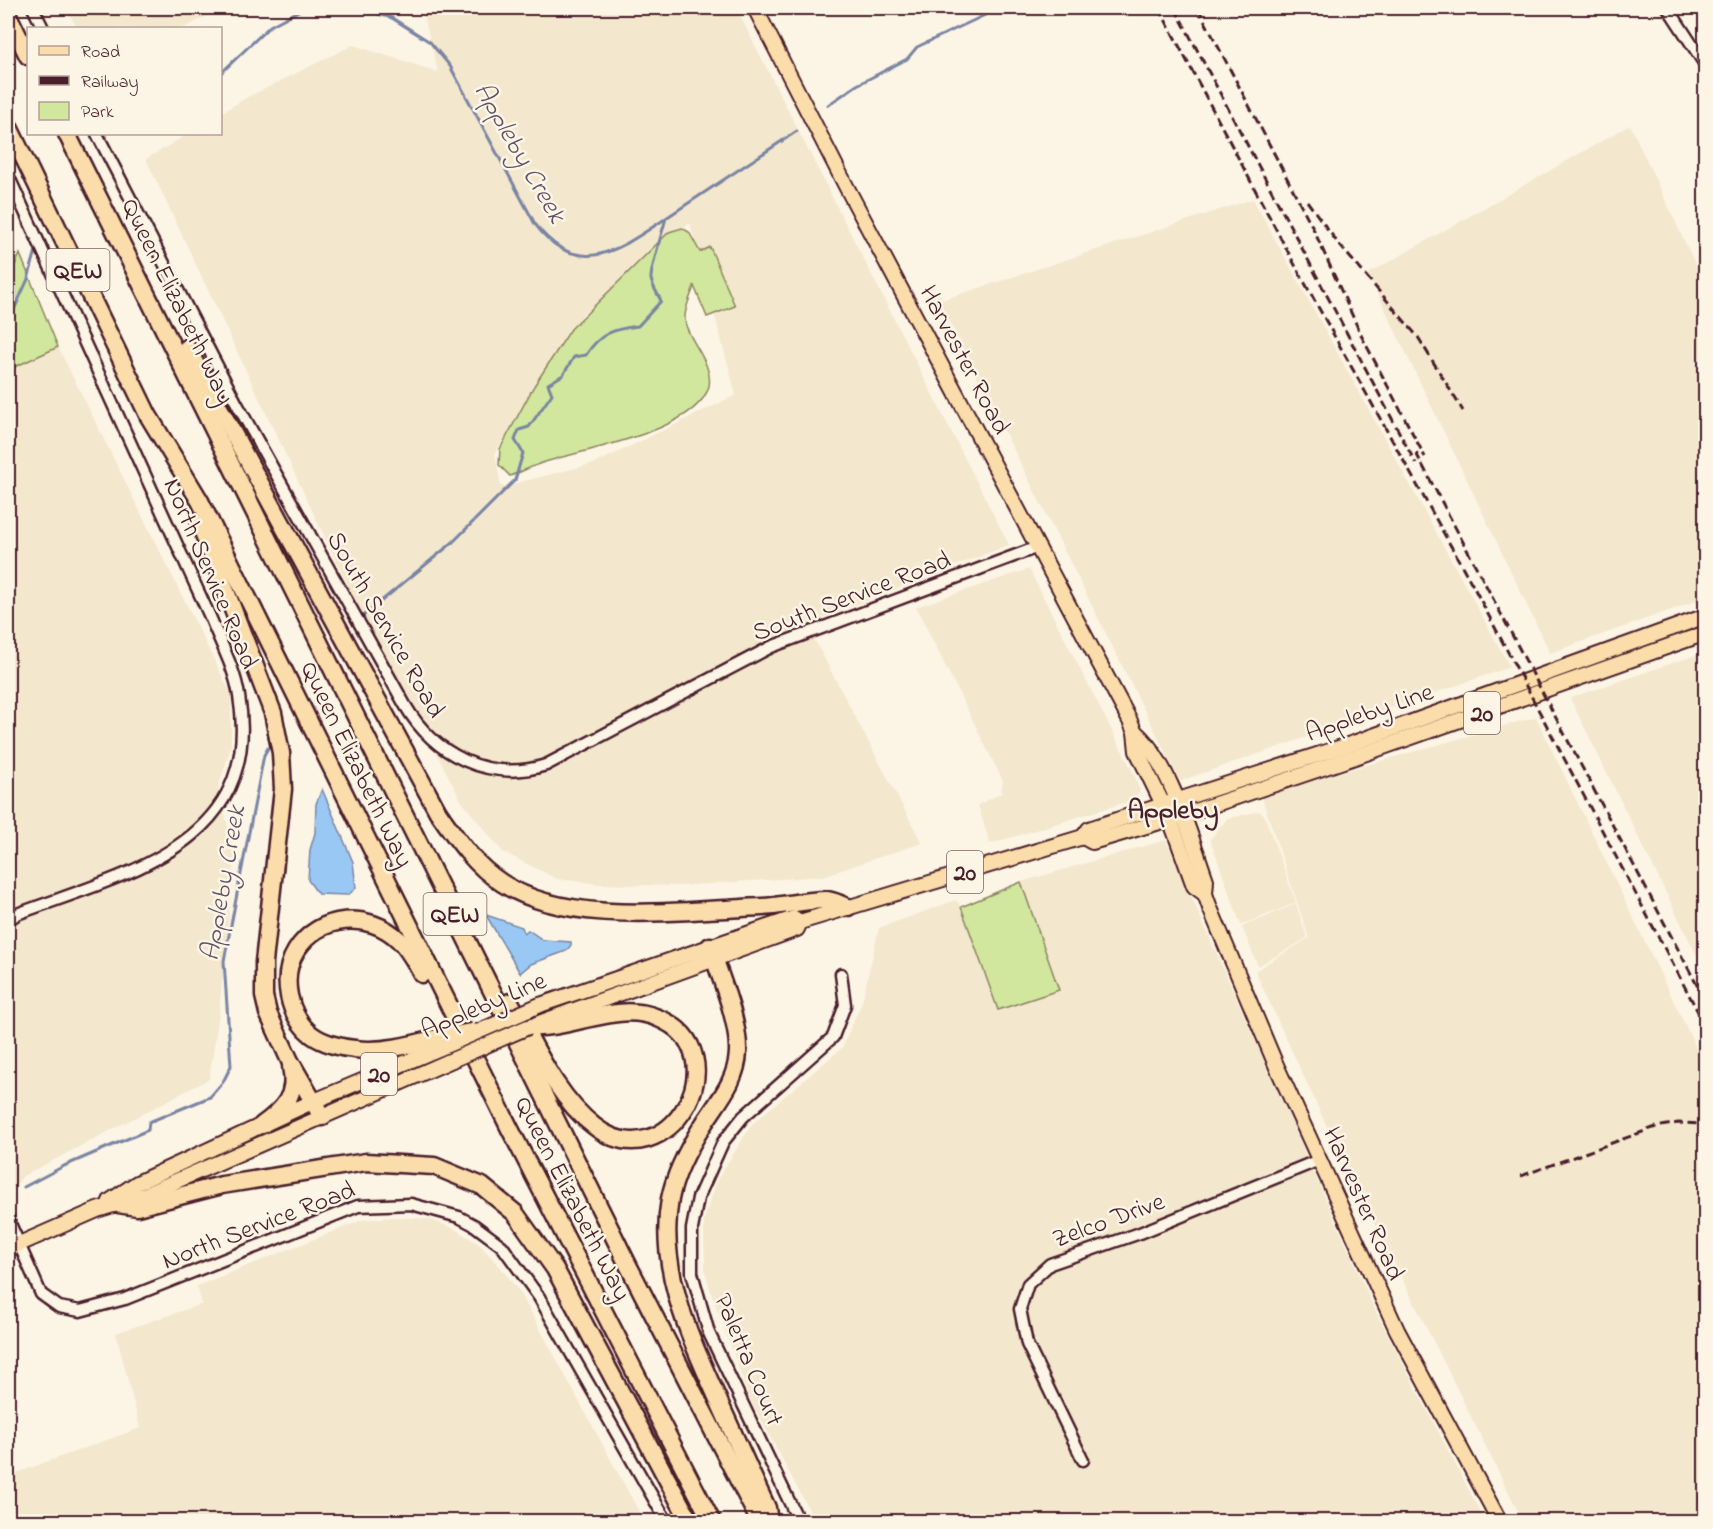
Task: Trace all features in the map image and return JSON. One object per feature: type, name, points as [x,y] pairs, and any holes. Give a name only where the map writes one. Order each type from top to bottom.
[{"type":"highway","points":[[8,15],[27,54]]},
{"type":"highway","name":"Queen Elizabeth Way","points":[[8,125],[148,415],[200,501],[510,1129],[712,1521]]},
{"type":"highway","name":"Queen Elizabeth Way","points":[[68,135],[154,305],[628,1266],[760,1521]]},
{"type":"highway","points":[[154,305],[175,326],[438,812],[481,866],[502,884],[531,898],[583,910],[713,909],[827,900],[848,907]]},
{"type":"highway","points":[[148,415],[191,502],[273,713],[281,753],[283,789],[262,980],[268,1013],[290,1061],[322,1118]]},
{"type":"highway","points":[[473,1032],[443,1041],[366,1050],[345,1048],[321,1040],[300,1023],[289,996],[288,972],[296,951],[312,934],[340,921],[361,920],[391,933],[408,950],[510,1129]]},
{"type":"highway","points":[[459,923],[484,956],[555,1080],[570,1102],[594,1126],[608,1136],[637,1140],[662,1132],[685,1112],[695,1084],[696,1068],[688,1046],[667,1022],[640,1013],[622,1013],[528,1027]]},
{"type":"highway","points":[[712,952],[736,1034],[737,1060],[729,1087],[693,1142],[674,1183],[667,1229],[669,1257],[672,1280],[684,1316],[767,1508],[769,1521]]},
{"type":"highway","points":[[262,1125],[278,1113],[290,1098],[294,1077],[290,1061]]},
{"type":"highway","points":[[118,1204],[137,1207],[222,1185],[366,1162],[434,1166],[483,1186],[515,1213],[555,1269],[690,1521]]},
{"type":"main road","name":"Harvester Road","points":[[755,8],[1135,732],[1137,751],[1163,804],[1177,817]]},
{"type":"main road","name":"Appleby Line","points":[[473,1032],[540,1005],[712,952],[797,929],[800,922],[1083,837],[1089,828],[1348,745],[1706,616]]},
{"type":"main road","name":"Appleby Line","points":[[1083,837],[1092,842],[1177,817],[1706,633]]},
{"type":"main road","name":"Harvester Road","points":[[1135,732],[1149,743],[1177,800],[1177,817],[1194,886],[1205,894],[1276,1065],[1397,1330],[1500,1521]]},
{"type":"main road","points":[[1146,810],[1151,796],[1152,781]]},
{"type":"main road","name":"Appleby Line","points":[[550,1023],[712,952]]},
{"type":"main road","name":"Appleby Line","points":[[13,1247],[97,1210],[142,1196],[528,1027]]},
{"type":"main road","name":"Appleby Line","points":[[97,1210],[137,1183],[443,1041]]},
{"type":"street","points":[[33,8],[42,27]]},
{"type":"street","points":[[1668,8],[1706,66]]},
{"type":"street","name":"South Service Road","points":[[98,135],[243,414],[416,725],[430,740],[464,760],[485,768],[506,771],[527,771],[546,765],[771,647],[1038,547]]},
{"type":"street","name":"North Service Road","points":[[8,175],[211,619],[235,677],[241,719],[238,760],[232,781],[218,807],[194,835],[165,856],[144,867],[17,914],[8,920]]},
{"type":"street","name":"Paletta Court","points":[[799,1521],[709,1333],[692,1273],[692,1229],[698,1198],[723,1142],[742,1117],[833,1037],[845,1005],[841,974]]},
{"type":"street","name":"Zelco Drive","points":[[1083,1460],[1028,1344],[1020,1309],[1028,1284],[1050,1264],[1140,1233],[1319,1160]]},
{"type":"street","name":"North Service Road","points":[[8,1220],[13,1247],[41,1294],[59,1307],[80,1311],[125,1299],[358,1206],[411,1204],[459,1217],[501,1245],[539,1297],[667,1521]]},
{"type":"shaded area","points":[[66,8],[223,8],[186,27],[76,27]]},
{"type":"shaded area","points":[[422,8],[736,8],[1009,545],[806,624],[922,843],[823,876],[679,886],[601,884],[557,879],[503,852],[462,802],[345,580],[146,159],[186,135],[222,135],[222,112],[244,99],[353,45],[438,72]],"holes":[[[690,223],[736,395],[596,463],[501,487],[495,453],[583,314]]]},
{"type":"shaded area","points":[[1630,125],[1705,285],[1705,598],[1550,653],[1368,274]]},
{"type":"shaded area","points":[[1253,199],[1510,667],[1180,781],[939,301]]},
{"type":"shaded area","points":[[58,347],[231,694],[231,747],[218,788],[235,854],[219,1013],[209,1079],[23,1176],[8,1195],[8,370]]},
{"type":"shaded area","points":[[1029,569],[1134,774],[1140,791],[1133,800],[990,844],[978,805],[1001,793],[1003,781],[916,607]]},
{"type":"shaded area","points":[[1706,652],[1705,972],[1570,698]]},
{"type":"shaded area","points":[[1536,717],[1705,1066],[1705,1521],[1523,1521],[1334,1142],[1255,971],[1309,938],[1261,795]]},
{"type":"shaded area","points":[[1259,811],[1264,815],[1296,903],[1241,925],[1210,839],[1227,819]]},
{"type":"shaded area","points":[[1166,840],[1376,1312],[1485,1521],[815,1521],[749,1397],[710,1289],[705,1270],[704,1219],[718,1178],[753,1123],[842,1048],[862,1002],[879,928],[956,900],[961,907],[999,1010],[1059,989],[1021,882]]},
{"type":"shaded area","points":[[1296,904],[1307,938],[1258,966],[1242,927]]},
{"type":"shaded area","points":[[393,1217],[429,1219],[455,1229],[479,1244],[502,1269],[521,1294],[644,1521],[8,1521],[8,1476],[140,1428],[116,1333],[202,1304],[197,1286],[362,1220]]},
{"type":"green space","points":[[682,228],[689,232],[700,252],[710,247],[735,306],[707,317],[694,286],[685,317],[689,333],[703,359],[709,377],[709,386],[700,402],[683,416],[661,427],[635,437],[539,464],[510,476],[499,465],[500,449],[534,386],[571,329],[669,232]]},
{"type":"green space","points":[[20,254],[58,347],[8,370],[8,281]]},
{"type":"green space","points":[[1021,882],[1059,990],[998,1010],[961,907]]},
{"type":"water","points":[[322,789],[353,862],[356,888],[348,895],[318,894],[308,880],[310,850],[315,833],[316,804]]},
{"type":"water","points":[[486,915],[522,927],[524,933],[528,930],[543,940],[571,942],[571,945],[566,951],[531,964],[520,973]]},
{"type":"waterway","name":"Appleby Creek","points":[[222,72],[270,26],[304,8]]},
{"type":"waterway","name":"Appleby Creek","points":[[358,8],[392,18],[430,42],[450,66],[535,224],[551,241],[567,251],[583,255],[599,254],[632,240],[665,219]]},
{"type":"waterway","name":"Appleby Creek","points":[[828,105],[857,85],[907,59],[917,47],[1000,8]]},
{"type":"waterway","name":"Appleby Creek","points":[[363,616],[452,543],[515,480],[523,453],[515,440],[519,430],[529,427],[552,394],[548,384],[563,375],[574,357],[586,355],[602,337],[614,331],[638,326],[661,301],[651,274],[666,218],[797,131]]},
{"type":"waterway","name":"Appleby Creek","points":[[8,323],[28,279],[37,247]]},
{"type":"waterway","name":"Appleby Creek","points":[[24,1187],[64,1166],[148,1130],[149,1122],[210,1097],[223,1082],[231,1066],[224,961],[264,755],[268,748]]},
{"type":"railway","points":[[1159,8],[1296,267],[1472,584],[1706,1027]]},
{"type":"railway","points":[[1175,8],[1416,464]]},
{"type":"railway","points":[[1198,8],[1312,226],[1362,337],[1425,457]]},
{"type":"railway","points":[[1307,201],[1337,242],[1418,337],[1463,411]]},
{"type":"railway","points":[[1416,453],[1706,1002]]},
{"type":"railway","points":[[1521,1176],[1656,1127],[1678,1123],[1706,1124]]},
{"type":"district","name":"Appleby","points":[[1173,809]]}]
